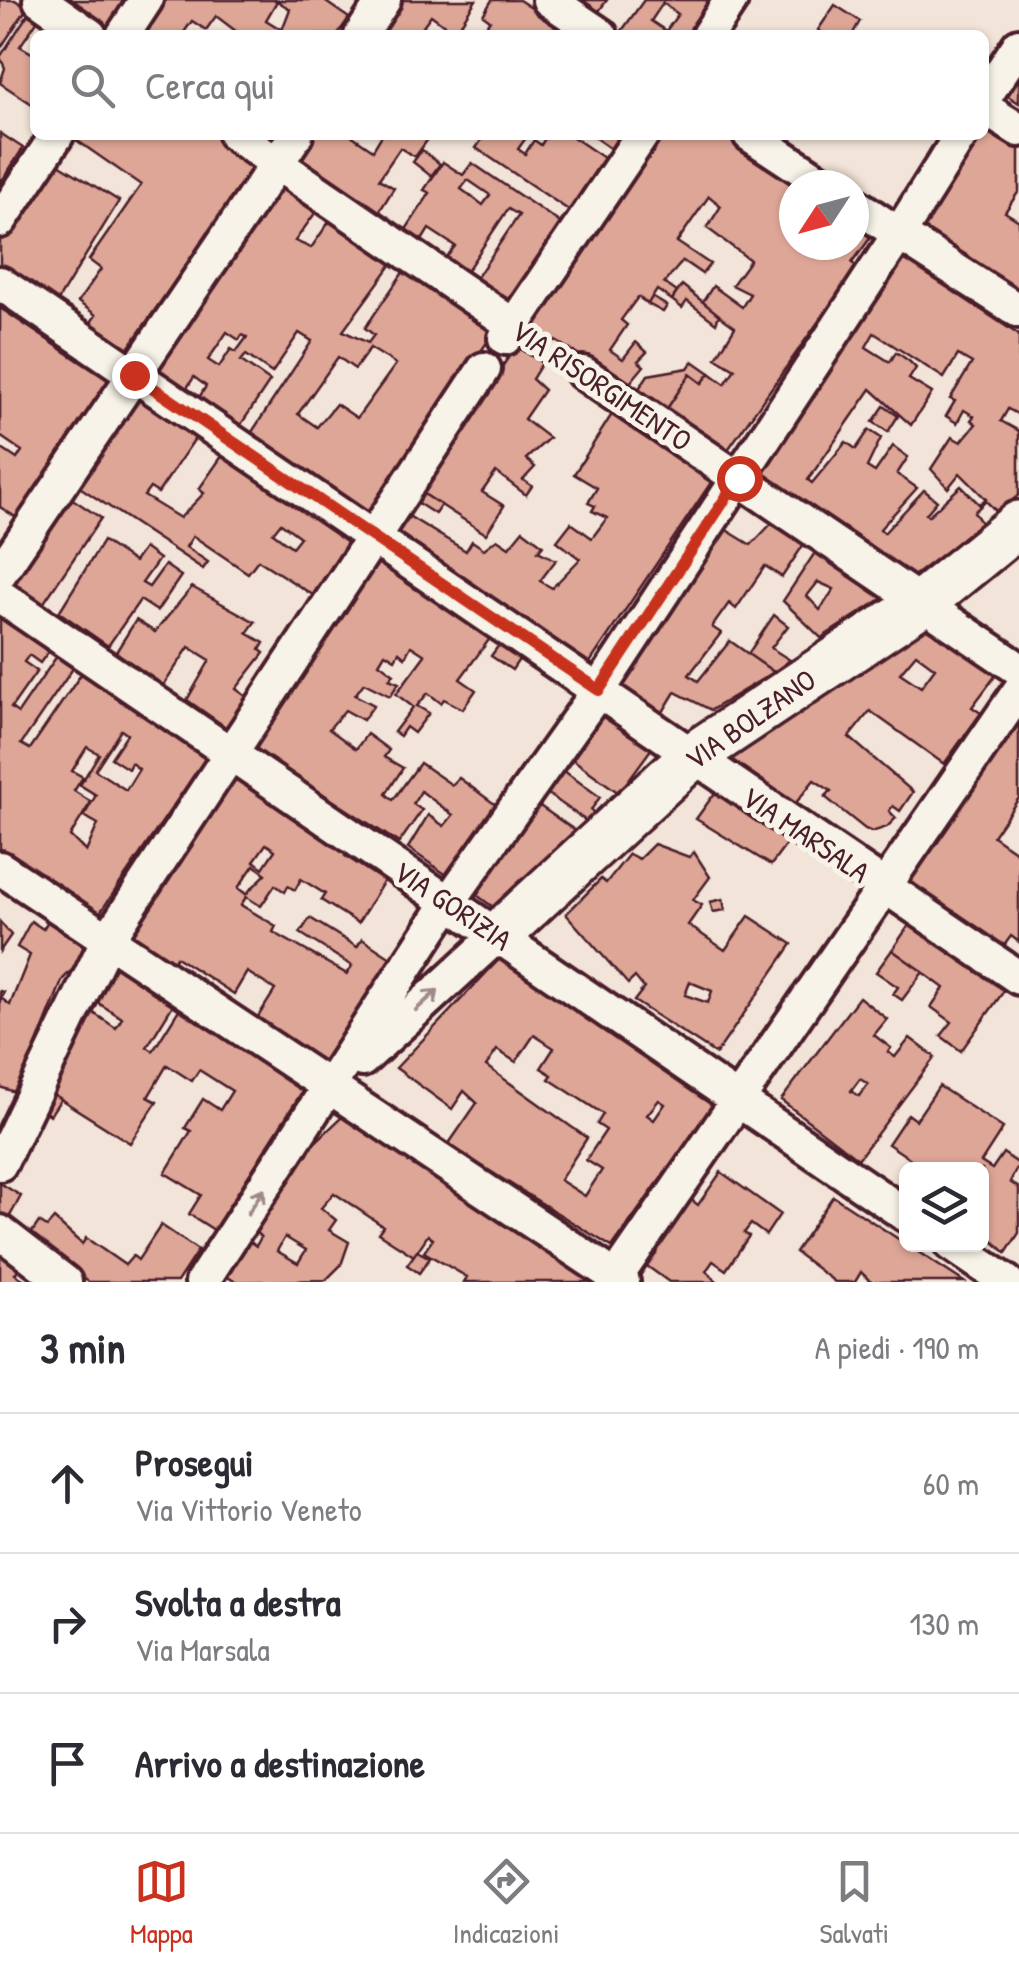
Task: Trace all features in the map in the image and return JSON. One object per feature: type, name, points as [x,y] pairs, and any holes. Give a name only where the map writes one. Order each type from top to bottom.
[{"type":"street","points":[[40,0],[83,30]]},
{"type":"street","points":[[126,30],[146,0]]},
{"type":"street","points":[[364,30],[384,0]]},
{"type":"street","points":[[549,0],[594,30]]},
{"type":"street","points":[[711,30],[731,0]]},
{"type":"street","points":[[989,90],[1019,45]]},
{"type":"street","points":[[989,111],[1019,130]]},
{"type":"street","points":[[0,221],[54,140]]},
{"type":"street","name":"VIA RISORGIMENTO","points":[[242,140],[509,331]]},
{"type":"street","points":[[0,573],[293,140]]},
{"type":"street","points":[[509,331],[639,140]]},
{"type":"street","points":[[758,140],[803,170]]},
{"type":"street","points":[[202,1282],[448,903],[599,690],[958,140]]},
{"type":"street","points":[[869,214],[1019,311]]},
{"type":"street","name":"VIA MARSALA","points":[[0,283],[1019,978]]},
{"type":"street","points":[[0,1164],[106,941],[484,369]]},
{"type":"street","name":"VIA RISORGIMENTO","points":[[582,372],[1019,668]]},
{"type":"street","name":"VIA BOLZANO","points":[[498,935],[691,757],[922,602],[1019,524]]},
{"type":"street","name":"VIA GORIZIA","points":[[0,596],[899,1210]]},
{"type":"street","points":[[0,868],[618,1280],[1019,691]]},
{"type":"street","points":[[329,1090],[498,935]]},
{"type":"street","points":[[0,1232],[59,1280]]},
{"type":"street","points":[[963,1252],[1006,1282]]},
{"type":"path","name":"VIA RISORGIMENTO","points":[[509,331],[582,372]]},
{"type":"building","points":[[0,0],[15,0],[27,8],[0,49]]},
{"type":"building","points":[[69,0],[127,0],[109,27]]},
{"type":"building","points":[[162,0],[323,0],[349,18],[341,30],[282,30],[234,30],[216,16],[206,30],[192,21],[186,30],[141,30]],"holes":[[[277,1],[290,9],[282,30],[266,20]]]},
{"type":"building","points":[[395,0],[476,0],[457,30],[431,15],[423,26],[428,30],[384,30],[378,26]]},
{"type":"building","points":[[492,0],[519,0],[565,30],[483,30],[490,20],[483,15]]},
{"type":"building","points":[[573,0],[607,0],[596,15]]},
{"type":"building","points":[[644,0],[711,0],[690,30],[667,30],[678,14],[663,3],[651,21],[664,30],[622,30]]},
{"type":"building","points":[[835,5],[860,21],[855,30],[818,30]]},
{"type":"building","points":[[28,14],[38,20],[20,46],[30,52],[30,103],[0,83],[5,68],[0,57]]},
{"type":"building","points":[[1019,68],[1019,103],[1003,93]]},
{"type":"building","points":[[989,125],[1019,142],[1019,191],[1005,212],[1019,221],[1019,297],[910,227],[971,140],[989,140]]},
{"type":"building","points":[[0,133],[23,148],[0,184]]},
{"type":"building","points":[[76,140],[222,140],[257,164],[124,354],[87,328],[96,315],[78,302],[101,269],[89,260],[141,185]]},
{"type":"building","points":[[304,140],[358,140],[373,150],[379,140],[427,140],[415,157],[400,148],[379,179],[394,188],[379,212],[291,158]]},
{"type":"building","points":[[482,140],[524,140],[518,149],[525,154],[534,140],[541,145],[544,140],[577,140],[610,162],[570,211],[476,148]]},
{"type":"building","points":[[598,140],[617,140],[611,149]]},
{"type":"building","points":[[648,140],[734,140],[779,171],[779,260],[854,260],[852,263],[857,267],[727,451],[666,410],[690,374],[702,383],[710,373],[725,384],[735,369],[716,358],[735,327],[702,303],[713,286],[742,307],[750,294],[732,285],[750,260],[707,228],[721,206],[709,196],[677,242],[710,264],[702,274],[683,261],[664,283],[677,292],[672,300],[657,290],[648,304],[638,297],[621,320],[627,325],[610,350],[623,359],[636,342],[647,352],[638,361],[644,366],[629,384],[525,323]]},
{"type":"building","points":[[422,150],[440,164],[431,176],[413,162]]},
{"type":"building","points":[[49,158],[119,201],[54,307],[0,273],[0,238]]},
{"type":"building","points":[[443,162],[463,175],[472,163],[562,224],[509,303],[475,280],[519,215],[508,209],[466,272],[446,258],[455,246],[429,229],[421,242],[405,231],[430,193],[424,190]],"holes":[[[468,180],[490,195],[483,205],[461,189]]]},
{"type":"building","points":[[277,179],[318,209],[295,241],[311,248],[331,219],[394,261],[343,331],[368,343],[374,335],[365,328],[406,268],[497,328],[367,515],[250,435],[312,341],[299,333],[272,373],[246,355],[241,361],[270,381],[238,429],[196,403],[206,386],[194,377],[185,391],[151,370]],"holes":[[[227,332],[239,340],[242,335],[247,337],[236,352],[231,349],[219,367],[208,360]],[[370,348],[396,364],[357,418],[336,404],[317,427],[298,414],[338,357],[355,369]]]},
{"type":"building","points":[[900,256],[1019,335],[1019,415],[1008,409],[1001,421],[1019,431],[1019,495],[997,512],[986,501],[974,512],[982,524],[911,578],[753,469]],"holes":[[[874,333],[944,378],[958,355],[972,363],[950,399],[955,401],[946,416],[957,423],[964,410],[974,416],[971,420],[976,424],[961,442],[952,437],[931,469],[948,488],[960,473],[986,499],[979,504],[961,486],[928,516],[937,501],[924,490],[884,533],[880,529],[917,488],[897,474],[908,457],[893,446],[875,472],[867,467],[881,438],[869,430],[856,449],[846,442],[812,483],[808,480],[871,389],[911,425],[932,393],[909,379],[916,368],[909,361],[896,352],[890,362],[866,347]]]},
{"type":"building","points":[[682,285],[719,315],[716,323],[687,301],[682,308],[672,300]]},
{"type":"building","points":[[652,297],[667,306],[663,312],[648,304]]},
{"type":"building","points":[[0,308],[109,381],[17,518],[0,507],[0,452],[2,449],[17,459],[22,451],[0,436]]},
{"type":"building","points":[[516,346],[542,363],[532,379],[544,390],[524,419],[549,438],[526,459],[535,467],[523,480],[532,486],[526,495],[496,472],[482,492],[504,506],[486,534],[419,491]]},
{"type":"building","points":[[693,361],[710,373],[702,383],[690,374],[666,410],[638,390],[648,375],[688,368]]},
{"type":"building","points":[[135,395],[196,437],[158,493],[150,488],[144,496],[180,518],[204,493],[199,489],[222,456],[350,540],[313,595],[258,560],[248,573],[193,536],[186,547],[208,562],[203,569],[75,484]],"holes":[[[281,523],[300,537],[292,547],[273,533]]]},
{"type":"building","points":[[884,406],[898,416],[888,432],[873,422]]},
{"type":"building","points":[[614,411],[716,475],[589,664],[392,532],[405,514],[466,551],[472,541],[484,549],[497,539],[509,547],[523,530],[543,545],[538,551],[556,560],[540,581],[552,588],[580,559],[557,541],[571,523],[592,538],[607,518],[592,511],[595,506],[588,503],[597,488],[574,474]]},
{"type":"building","points":[[419,491],[441,505],[435,514],[413,500]]},
{"type":"building","points":[[68,496],[101,518],[43,604],[10,583]]},
{"type":"building","points":[[715,523],[751,545],[771,524],[786,533],[789,528],[806,541],[782,577],[765,566],[736,609],[729,603],[712,627],[721,633],[689,675],[698,681],[730,641],[774,672],[711,710],[675,692],[660,717],[611,683]]},
{"type":"building","points":[[103,541],[134,562],[144,548],[159,559],[142,583],[149,587],[165,565],[181,576],[157,611],[140,600],[108,646],[59,612]]},
{"type":"building","points":[[818,548],[886,596],[821,638],[783,601]],"holes":[[[818,582],[834,589],[820,610],[807,596]]]},
{"type":"building","points":[[375,558],[491,637],[460,679],[476,690],[463,709],[444,699],[441,703],[428,693],[417,706],[429,713],[414,733],[406,727],[400,736],[394,732],[413,707],[396,694],[425,655],[411,646],[405,657],[399,652],[395,659],[385,653],[379,663],[394,674],[389,679],[399,683],[390,696],[364,683],[355,695],[374,705],[363,720],[345,710],[329,729],[356,749],[367,734],[389,750],[384,757],[403,768],[386,794],[393,800],[420,763],[452,785],[459,778],[496,805],[448,876],[408,848],[428,815],[444,826],[453,815],[421,791],[413,804],[422,810],[399,843],[249,746]]},
{"type":"building","points":[[192,587],[255,622],[247,633],[264,643],[260,650],[264,653],[236,689],[247,697],[227,728],[187,700],[210,660],[189,647],[163,686],[116,652],[136,620],[155,632]]},
{"type":"building","points":[[0,613],[51,648],[40,663],[29,655],[24,662],[37,671],[11,708],[18,713],[59,653],[76,664],[21,744],[30,749],[84,670],[208,755],[95,920],[0,855]],"holes":[[[121,730],[127,734],[111,758],[128,769],[131,763],[139,769],[126,790],[95,770]],[[87,747],[99,754],[80,785],[96,795],[84,816],[98,824],[86,852],[70,836],[91,802],[74,791],[83,777],[72,771]]]},
{"type":"building","points":[[774,615],[788,626],[771,648],[790,660],[774,672],[748,654]]},
{"type":"building","points":[[920,621],[996,675],[972,707],[981,713],[944,764],[870,711],[849,737],[913,792],[900,811],[893,806],[889,811],[896,818],[887,827],[872,832],[825,797],[831,791],[814,780],[795,804],[725,757]],"holes":[[[916,654],[935,668],[921,687],[900,673]]]},
{"type":"building","points":[[499,645],[520,658],[512,670],[491,656]]},
{"type":"building","points":[[596,708],[652,748],[619,793],[564,753]]},
{"type":"building","points":[[1019,716],[1019,798],[993,836],[1019,854],[1019,942],[1011,936],[1003,947],[905,879]]},
{"type":"building","points":[[557,766],[600,797],[591,810],[596,814],[589,823],[541,789]]},
{"type":"building","points":[[231,770],[351,847],[345,856],[384,881],[358,923],[321,900],[325,894],[301,879],[295,890],[288,886],[285,892],[275,885],[261,906],[246,897],[241,905],[276,926],[273,932],[347,974],[352,966],[300,933],[310,918],[357,947],[362,939],[391,958],[323,1066],[254,1023],[275,990],[247,972],[234,994],[176,957],[172,963],[127,935]],"holes":[[[266,844],[275,850],[263,868],[254,861]],[[254,865],[266,874],[246,894],[238,888]]]},
{"type":"building","points":[[717,790],[789,841],[771,865],[696,819]]},
{"type":"building","points":[[534,802],[577,832],[497,910],[474,893]]},
{"type":"building","points":[[654,844],[689,857],[694,852],[710,877],[693,900],[702,905],[688,925],[725,950],[749,916],[792,944],[716,1054],[634,1001],[644,988],[635,977],[628,984],[566,914],[601,879],[606,883],[629,854],[639,859]],"holes":[[[690,982],[712,991],[708,1003],[685,995]]]},
{"type":"building","points":[[723,899],[725,910],[713,912],[710,902]]},
{"type":"building","points":[[31,921],[43,929],[48,921],[86,942],[78,964],[63,979],[17,1093],[0,1087],[0,991],[4,992],[1,998],[10,1005],[30,955],[17,947]]},
{"type":"building","points":[[912,921],[1006,988],[961,1051],[941,1036],[952,1022],[931,1007],[944,988],[892,950]]},
{"type":"building","points":[[0,922],[11,935],[0,951]]},
{"type":"building","points":[[509,949],[717,1100],[612,1247],[448,1145],[477,1103],[464,1091],[452,1109],[396,1068]],"holes":[[[534,1035],[554,1048],[541,1068],[552,1075],[549,1079],[603,1114],[597,1124],[606,1130],[586,1160],[602,1170],[585,1196],[560,1180],[587,1138],[486,1066],[497,1050],[516,1062]],[[659,1100],[665,1104],[654,1120],[647,1115]]]},
{"type":"building","points":[[892,950],[923,972],[902,1000],[893,994],[898,987],[876,972]]},
{"type":"building","points":[[112,956],[157,985],[152,992],[173,1005],[147,1047],[153,1051],[180,1008],[305,1087],[214,1230],[189,1214],[201,1195],[165,1173],[191,1131],[185,1128],[203,1099],[220,1110],[232,1091],[199,1070],[192,1081],[167,1065],[148,1097],[157,1102],[130,1143],[43,1088],[92,1012],[116,1028],[122,1018],[87,996]]},
{"type":"building","points":[[859,997],[887,1019],[874,1035],[891,1048],[888,1052],[895,1057],[910,1038],[935,1057],[858,1159],[781,1100]],"holes":[[[860,1079],[868,1084],[859,1096],[851,1091]]]},
{"type":"building","points":[[939,1086],[1003,1128],[981,1162],[915,1162],[888,1144],[908,1114],[916,1120]]},
{"type":"building","points":[[43,1088],[61,1099],[50,1115],[33,1105]]},
{"type":"building","points":[[345,1114],[590,1282],[464,1282],[467,1277],[424,1252],[433,1239],[428,1235],[414,1256],[378,1233],[383,1226],[334,1193],[321,1208],[336,1220],[329,1230],[349,1242],[341,1265],[326,1280],[236,1282],[226,1276],[249,1241],[256,1246],[261,1237],[254,1231],[307,1150]],"holes":[[[285,1237],[306,1250],[298,1263],[277,1251]]]},
{"type":"building","points":[[1003,1153],[1019,1164],[1010,1182],[1019,1188],[1019,1233],[1006,1253],[989,1237],[989,1167],[992,1169]]},
{"type":"building","points":[[721,1172],[780,1214],[766,1235],[751,1224],[744,1233],[749,1236],[726,1270],[713,1261],[706,1271],[718,1282],[669,1282],[647,1266],[656,1254],[652,1251],[689,1198],[698,1205]]},
{"type":"building","points":[[0,1183],[21,1196],[5,1225],[0,1222]]},
{"type":"building","points":[[833,1196],[899,1239],[899,1252],[918,1252],[964,1282],[871,1282],[861,1272],[855,1282],[835,1282],[795,1252]]},
{"type":"building","points":[[54,1219],[82,1244],[86,1238],[125,1265],[133,1256],[138,1260],[161,1225],[198,1250],[177,1282],[89,1282],[26,1241],[39,1222],[47,1227]]},
{"type":"building","points":[[0,1245],[16,1255],[11,1263],[22,1264],[15,1274],[28,1282],[0,1282]]},
{"type":"building","points":[[417,1251],[430,1258],[419,1273],[407,1265]]},
{"type":"route","points":[[134,375],[599,690],[739,478]]}]
